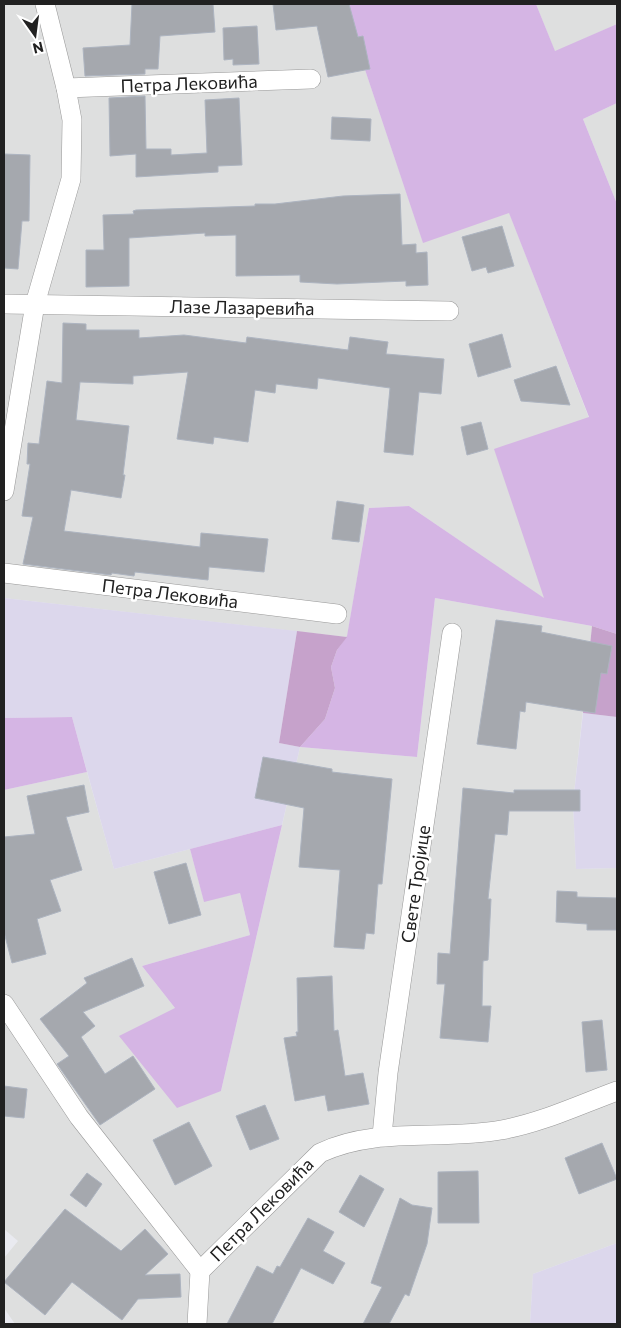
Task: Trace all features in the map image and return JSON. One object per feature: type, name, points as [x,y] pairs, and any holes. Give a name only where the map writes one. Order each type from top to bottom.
[{"type":"street","points":[[4,491],[35,304],[71,179],[72,120],[45,4]]},
{"type":"street","name":"Петра Лековића","points":[[66,88],[310,79]]},
{"type":"street","points":[[4,304],[35,304]]},
{"type":"street","name":"Лазе Лазаревића","points":[[35,304],[448,311]]},
{"type":"street","name":"Петра Лековића","points":[[4,573],[337,614]]},
{"type":"street","name":"Свете Тројице","points":[[382,1136],[388,1073],[452,633]]},
{"type":"street","name":"Петра Лековића","points":[[4,1004],[79,1117],[200,1272],[320,1153],[333,1146],[382,1136],[440,1136],[500,1130],[550,1116],[617,1091]]},
{"type":"street","points":[[197,1324],[200,1272]]},
{"type":"shaded area","points":[[4,4],[343,4],[423,242],[509,212],[589,418],[545,599],[409,506],[369,508],[347,637],[4,598]]},
{"type":"shaded area","points":[[343,4],[536,4],[555,51],[617,24],[617,103],[583,119],[617,204],[617,634],[592,626],[435,598],[417,757],[300,747],[325,719],[335,688],[331,667],[337,650],[347,636],[369,508],[409,506],[544,598],[494,449],[589,417],[509,213],[423,243]]},
{"type":"shaded area","points":[[536,4],[617,4],[617,24],[555,52]]},
{"type":"shaded area","points":[[617,103],[617,204],[583,119]]},
{"type":"shaded area","points":[[4,598],[297,631],[279,743],[300,747],[282,825],[114,869],[72,717],[4,718]]},
{"type":"shaded area","points":[[435,598],[592,626],[573,803],[576,869],[617,868],[617,1243],[533,1274],[530,1324],[15,1324],[4,1308],[4,1258],[18,1241],[4,1229],[4,790],[87,772],[114,869],[190,849],[204,901],[240,893],[250,935],[142,966],[175,1008],[221,1091],[300,747],[417,757]]},
{"type":"shaded area","points":[[592,626],[617,634],[617,717],[583,713]]},
{"type":"shaded area","points":[[297,631],[347,637],[337,650],[331,667],[335,688],[325,719],[300,747],[279,743]]},
{"type":"shaded area","points":[[583,713],[617,717],[617,868],[576,869],[573,803]]},
{"type":"shaded area","points":[[72,717],[87,772],[4,790],[4,718]]},
{"type":"shaded area","points":[[282,825],[221,1091],[177,1108],[119,1036],[175,1008],[142,966],[250,935],[240,893],[204,902],[190,849]]},
{"type":"shaded area","points":[[617,1243],[617,1324],[530,1324],[533,1274]]},
{"type":"building","points":[[132,4],[213,4],[215,32],[160,36],[158,69],[145,69],[145,74],[85,76],[83,48],[130,45]]},
{"type":"building","points":[[273,4],[349,4],[358,37],[363,36],[370,69],[328,77],[317,26],[276,30]]},
{"type":"building","points":[[257,26],[259,64],[233,65],[233,59],[224,60],[223,28]]},
{"type":"building","points":[[145,96],[146,149],[171,149],[171,155],[207,153],[205,100],[239,98],[242,165],[218,166],[218,172],[136,177],[136,154],[110,156],[109,98]]},
{"type":"building","points":[[332,117],[371,119],[370,141],[331,139]]},
{"type":"building","points":[[4,154],[30,155],[29,221],[22,221],[18,269],[4,268]]},
{"type":"building","points":[[400,194],[402,245],[416,244],[416,253],[427,252],[428,285],[406,286],[406,281],[337,284],[300,282],[300,275],[236,276],[236,235],[205,236],[205,233],[129,238],[129,286],[86,287],[86,250],[104,250],[103,215],[134,214],[133,211],[136,210],[255,206],[255,204],[275,204],[343,196]]},
{"type":"building","points":[[502,226],[514,266],[488,273],[486,267],[472,271],[462,237]]},
{"type":"building","points":[[63,323],[86,324],[86,330],[139,330],[139,338],[184,335],[246,343],[247,337],[348,350],[350,337],[388,342],[386,354],[444,359],[441,394],[419,392],[413,455],[384,452],[390,388],[318,378],[317,389],[276,384],[275,393],[255,390],[248,442],[214,437],[213,444],[177,439],[188,372],[133,376],[133,384],[80,382],[76,420],[129,426],[123,475],[125,475],[121,498],[71,490],[64,531],[200,547],[201,533],[268,539],[264,572],[209,567],[208,580],[135,572],[134,576],[112,573],[111,575],[23,564],[33,517],[22,516],[30,464],[27,464],[28,443],[39,444],[47,381],[62,383]]},
{"type":"building","points":[[502,334],[511,367],[478,377],[469,344]]},
{"type":"building","points":[[556,366],[570,405],[521,401],[514,380]]},
{"type":"building","points":[[481,422],[488,449],[467,455],[461,427]]},
{"type":"building","points":[[337,501],[364,505],[359,542],[332,539]]},
{"type":"building","points":[[496,620],[542,626],[541,632],[612,646],[607,674],[601,673],[595,713],[526,702],[525,712],[520,711],[516,749],[477,744]]},
{"type":"building","points":[[263,757],[332,769],[332,772],[392,779],[382,884],[378,884],[374,934],[366,933],[364,949],[334,947],[340,870],[299,867],[304,808],[255,798]]},
{"type":"building","points":[[84,785],[89,812],[66,817],[82,870],[50,880],[61,911],[37,919],[46,954],[12,963],[4,932],[4,837],[35,834],[27,796]]},
{"type":"building","points":[[463,788],[514,793],[514,790],[580,790],[580,811],[509,811],[507,835],[495,834],[488,899],[491,899],[488,960],[483,961],[482,1006],[491,1006],[488,1042],[440,1038],[445,984],[437,984],[438,953],[450,954]]},
{"type":"building","points":[[186,863],[201,915],[169,924],[154,872]]},
{"type":"building","points":[[557,891],[577,892],[577,897],[617,898],[617,930],[587,930],[587,924],[556,922]]},
{"type":"building","points":[[132,958],[144,986],[83,1012],[95,1026],[81,1037],[105,1074],[133,1056],[155,1089],[100,1125],[57,1064],[69,1056],[40,1019],[87,983],[84,978]]},
{"type":"building","points":[[332,976],[334,1031],[338,1030],[345,1076],[363,1073],[369,1104],[328,1111],[325,1095],[295,1101],[284,1038],[297,1036],[296,1032],[298,1032],[297,978]]},
{"type":"building","points":[[602,1020],[607,1070],[586,1072],[582,1022]]},
{"type":"building","points":[[4,1086],[27,1089],[24,1118],[4,1116]]},
{"type":"building","points":[[265,1105],[279,1139],[250,1150],[236,1116]]},
{"type":"building","points":[[189,1122],[212,1166],[175,1185],[153,1140]]},
{"type":"building","points":[[602,1143],[617,1179],[579,1194],[565,1158]]},
{"type":"building","points":[[478,1171],[479,1223],[438,1223],[438,1172]]},
{"type":"building","points":[[87,1173],[102,1184],[86,1207],[70,1195]]},
{"type":"building","points":[[360,1175],[384,1189],[364,1227],[339,1212]]},
{"type":"building","points":[[400,1198],[412,1205],[432,1208],[427,1244],[409,1296],[405,1294],[389,1324],[363,1324],[382,1287],[371,1283]]},
{"type":"building","points":[[65,1209],[121,1251],[145,1229],[168,1254],[145,1275],[180,1274],[181,1297],[138,1299],[122,1320],[72,1282],[45,1315],[4,1282]]},
{"type":"building","points":[[308,1218],[334,1232],[323,1251],[345,1263],[333,1284],[301,1268],[272,1324],[227,1324],[257,1266],[273,1274],[277,1266],[280,1267]]}]
